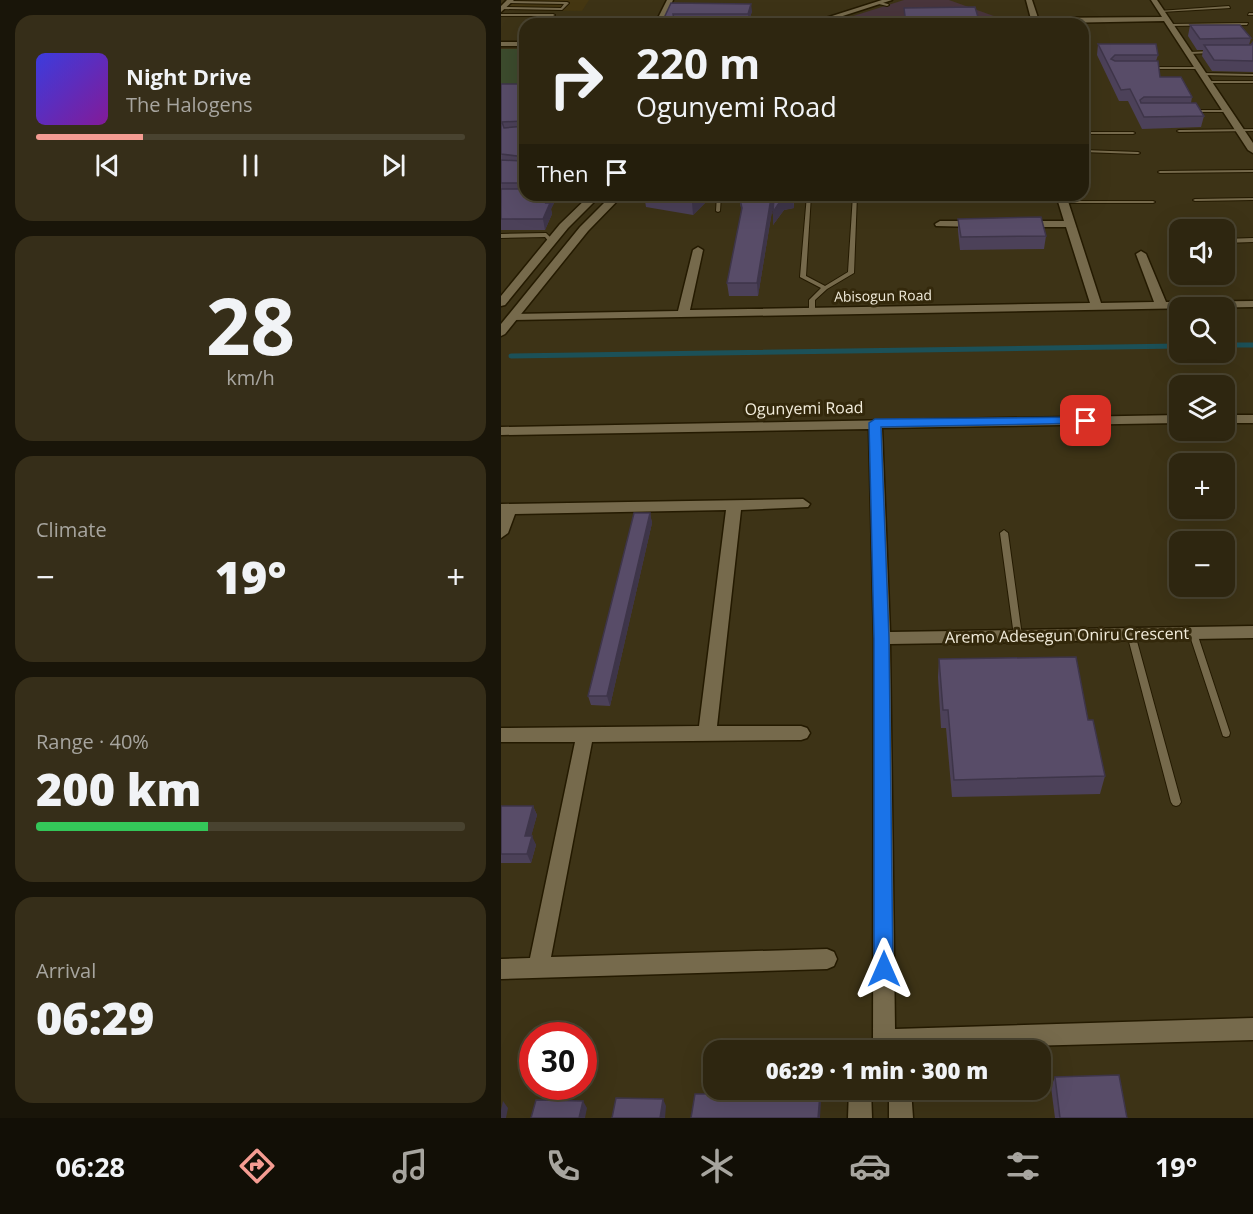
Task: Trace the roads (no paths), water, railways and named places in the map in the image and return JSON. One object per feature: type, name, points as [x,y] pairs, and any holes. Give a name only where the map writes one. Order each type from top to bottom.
[{"type":"street","points":[[662,18],[670,0]]},
{"type":"street","points":[[1029,0],[1034,18]]},
{"type":"street","points":[[1154,0],[1252,147]]},
{"type":"street","points":[[502,11],[510,1]]},
{"type":"street","points":[[826,18],[882,2]]},
{"type":"street","points":[[1089,19],[1165,17]]},
{"type":"street","points":[[501,44],[519,44]]},
{"type":"street","points":[[501,303],[564,226],[590,201]]},
{"type":"street","points":[[501,332],[584,229],[612,201]]},
{"type":"street","points":[[1064,201],[1097,306]]},
{"type":"street","points":[[940,224],[987,224]]},
{"type":"street","points":[[1011,224],[1071,224]]},
{"type":"street","points":[[564,226],[584,229]]},
{"type":"street","points":[[683,315],[698,250]]},
{"type":"street","points":[[1141,254],[1161,305]]},
{"type":"street","name":"Abisogun Road","points":[[513,317],[1253,304]]},
{"type":"street","points":[[1235,419],[1253,419]]},
{"type":"street","name":"Ogunyemi Road","points":[[501,431],[875,423],[1169,420]]},
{"type":"street","points":[[875,423],[882,638],[884,1040]]},
{"type":"street","points":[[501,533],[506,508],[803,504]]},
{"type":"street","points":[[707,734],[734,506]]},
{"type":"street","name":"Aremo Adesegun Oniru Crescent","points":[[882,638],[1253,632]]},
{"type":"street","points":[[501,735],[801,733]]},
{"type":"street","points":[[538,968],[585,734]]},
{"type":"street","points":[[501,969],[828,959]]},
{"type":"street","points":[[1028,1040],[1253,1029]]},
{"type":"street","points":[[860,1100],[860,1118]]},
{"type":"street","points":[[900,1100],[901,1118]]},
{"type":"lane","points":[[502,11],[521,6],[532,6],[542,6],[551,6],[542,6],[532,6],[521,6],[510,1]]},
{"type":"lane","points":[[1165,17],[1228,10]]},
{"type":"lane","points":[[502,11],[512,15],[553,15]]},
{"type":"lane","points":[[507,22],[512,15]]},
{"type":"lane","points":[[1165,17],[1247,24]]},
{"type":"lane","points":[[1189,53],[1217,52]]},
{"type":"lane","points":[[1147,68],[1253,75]]},
{"type":"lane","points":[[1208,82],[1253,82]]},
{"type":"lane","points":[[1185,111],[1227,111]]},
{"type":"lane","points":[[1179,131],[1253,130]]},
{"type":"lane","points":[[1089,133],[1133,133]]},
{"type":"lane","points":[[1089,151],[1138,153]]},
{"type":"lane","points":[[1160,172],[1253,171]]},
{"type":"lane","points":[[1089,199],[1153,201]]},
{"type":"lane","points":[[1195,200],[1253,199]]},
{"type":"lane","points":[[718,211],[719,201]]},
{"type":"lane","points":[[809,201],[803,277],[825,288]]},
{"type":"lane","points":[[812,312],[813,300],[825,288],[851,273],[855,201]]},
{"type":"lane","points":[[501,236],[546,235],[552,242]]},
{"type":"lane","points":[[1235,241],[1253,240]]},
{"type":"lane","points":[[1004,533],[1019,636]]},
{"type":"lane","points":[[1193,633],[1226,733]]},
{"type":"lane","points":[[1131,634],[1176,802]]},
{"type":"waterway","points":[[1235,345],[1253,345]]},
{"type":"waterway","points":[[511,356],[1169,346]]}]
